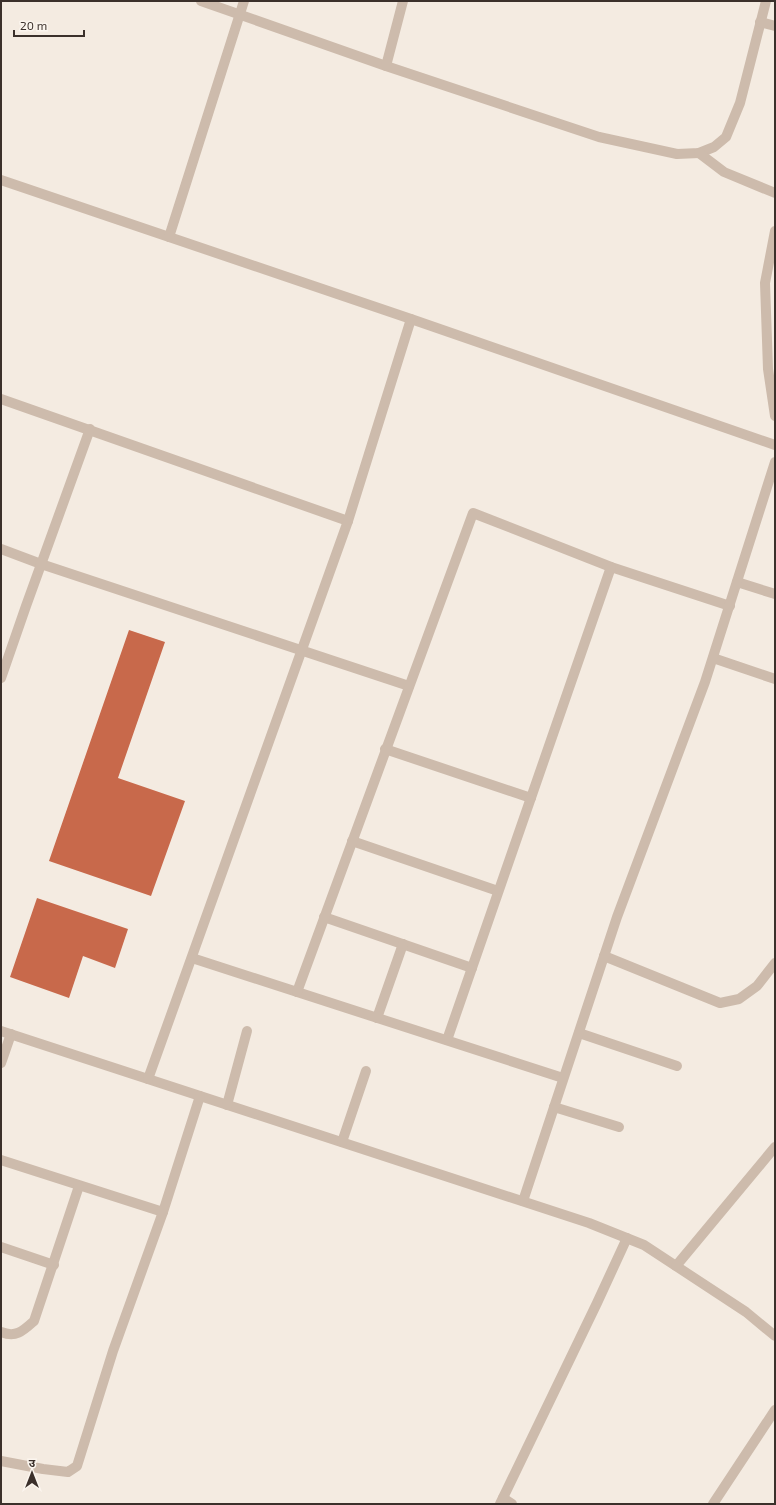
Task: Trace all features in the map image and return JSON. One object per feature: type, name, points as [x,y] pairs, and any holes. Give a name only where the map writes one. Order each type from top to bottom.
[{"type":"street","points":[[201,1],[386,66],[599,137],[677,154],[699,153],[714,147],[726,137],[740,103],[766,1]]},
{"type":"street","points":[[169,237],[244,1]]},
{"type":"street","points":[[386,66],[403,1]]},
{"type":"street","points":[[760,22],[775,26]]},
{"type":"street","points":[[699,153],[724,172],[775,193]]},
{"type":"street","points":[[1,180],[411,319],[775,445]]},
{"type":"street","points":[[775,231],[765,283],[768,369],[775,416]]},
{"type":"street","points":[[148,1079],[348,521],[411,319]]},
{"type":"street","points":[[1,399],[90,429],[348,521]]},
{"type":"street","points":[[1,678],[40,564],[90,429]]},
{"type":"street","points":[[523,1201],[617,917],[705,682],[775,462]]},
{"type":"street","points":[[297,992],[473,513],[611,566],[730,606]]},
{"type":"street","points":[[1,548],[40,564],[409,686]]},
{"type":"street","points":[[447,1040],[611,566]]},
{"type":"street","points":[[737,582],[775,594]]},
{"type":"street","points":[[713,658],[775,679]]},
{"type":"street","points":[[385,750],[531,798]]},
{"type":"street","points":[[352,841],[498,891]]},
{"type":"street","points":[[324,917],[472,968]]},
{"type":"street","points":[[377,1018],[403,944]]},
{"type":"street","points":[[604,956],[720,1003],[739,999],[757,986],[775,963]]},
{"type":"street","points":[[192,958],[563,1078]]},
{"type":"street","points":[[227,1105],[247,1031]]},
{"type":"street","points":[[1,1063],[6,1032],[589,1223],[644,1245],[746,1312],[775,1336]]},
{"type":"street","points":[[579,1033],[677,1066]]},
{"type":"street","points":[[342,1142],[366,1071]]},
{"type":"street","points":[[1,1461],[43,1470],[68,1472],[77,1466],[113,1351],[163,1212],[200,1096]]},
{"type":"street","points":[[554,1107],[619,1127]]},
{"type":"street","points":[[676,1266],[775,1147]]},
{"type":"street","points":[[1,1160],[163,1212]]},
{"type":"street","points":[[1,1332],[7,1334],[22,1332],[34,1321],[79,1186]]},
{"type":"street","points":[[512,1504],[502,1501],[594,1310],[626,1238]]},
{"type":"street","points":[[1,1247],[54,1264]]},
{"type":"street","points":[[713,1504],[775,1410]]},
{"type":"building","points":[[129,630],[165,642],[118,778],[185,801],[151,896],[49,861]]},
{"type":"building","points":[[37,898],[128,929],[115,968],[83,956],[69,998],[10,977]]}]
